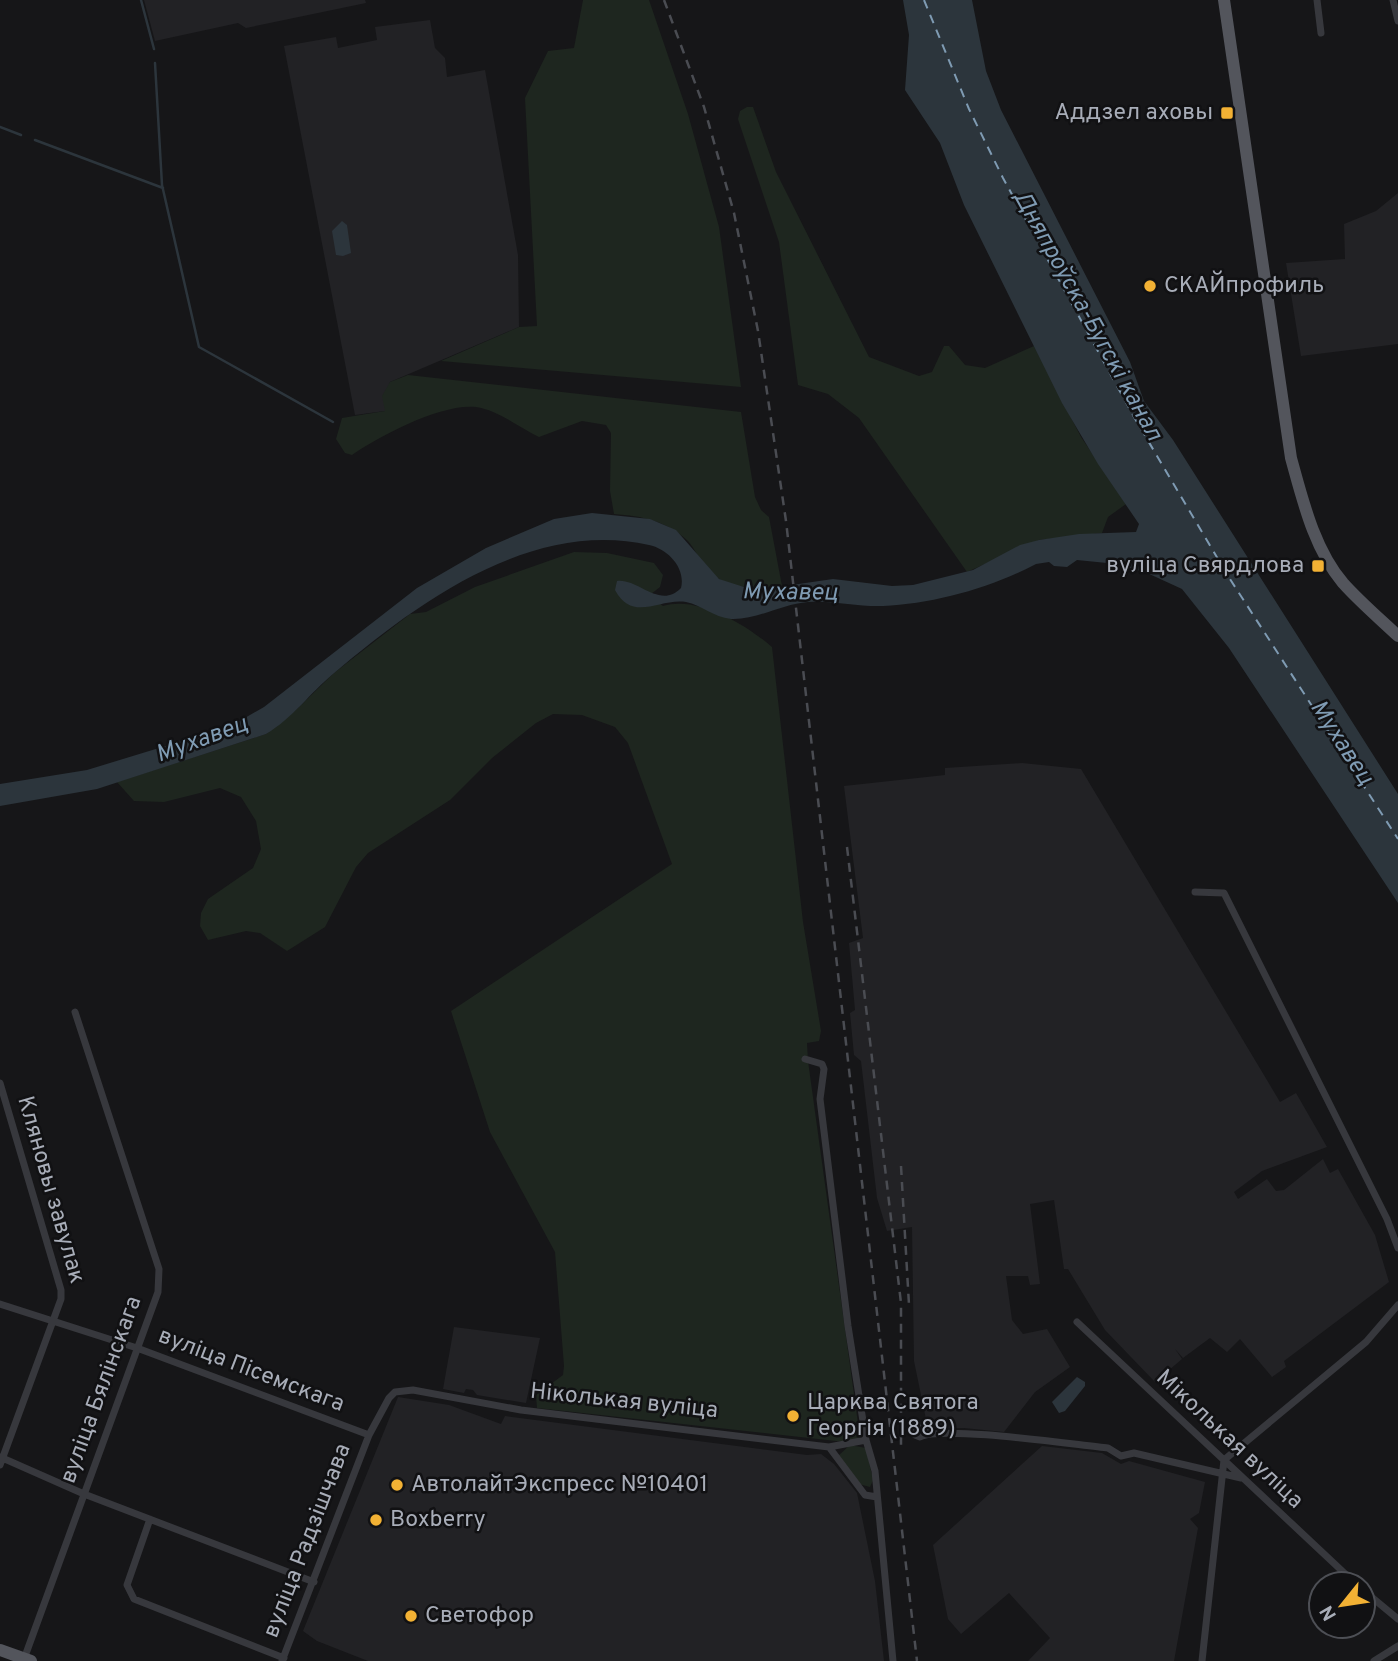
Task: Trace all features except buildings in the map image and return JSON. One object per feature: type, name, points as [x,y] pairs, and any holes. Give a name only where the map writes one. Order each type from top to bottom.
[{"type":"main road","points":[[1224,0],[1291,458],[1306,511],[1327,560],[1349,590],[1398,636]]},
{"type":"main road","points":[[0,1650],[28,1660]]},
{"type":"street","points":[[1317,0],[1321,33]]},
{"type":"street","points":[[1392,0],[1398,21]]},
{"type":"street","points":[[1195,892],[1224,893],[1387,1219],[1398,1248]]},
{"type":"street","name":"вуліца Бялінскага","points":[[28,1660],[84,1494],[158,1292],[159,1269],[75,1012]]},
{"type":"street","points":[[805,1059],[822,1064],[824,1069],[820,1099],[848,1326],[866,1440],[875,1471],[892,1661]]},
{"type":"street","name":"Кляновы завулак","points":[[0,1083],[61,1290],[54,1320],[1,1460]]},
{"type":"street","name":"вуліца Пісемскага","points":[[0,1304],[137,1348],[369,1436]]},
{"type":"street","points":[[1202,1661],[1224,1460],[1366,1342],[1398,1306]]},
{"type":"street","name":"Міколькая вуліца","points":[[1077,1322],[1341,1570]]},
{"type":"street","name":"Ніколькая вуліца","points":[[369,1436],[388,1398],[396,1392],[413,1390],[521,1410],[830,1447],[866,1440]]},
{"type":"street","points":[[928,1433],[1108,1448],[1121,1456],[1134,1452],[1244,1479]]},
{"type":"street","name":"вуліца Радзішчава","points":[[283,1659],[369,1436]]},
{"type":"street","points":[[830,1447],[865,1495],[877,1497]]},
{"type":"street","points":[[1,1460],[314,1582]]},
{"type":"street","points":[[150,1519],[127,1585],[134,1599],[283,1659]]},
{"type":"street","points":[[1377,1602],[1398,1619]]},
{"type":"street","points":[[1374,1661],[1398,1646]]},
{"type":"shaded area","points":[[144,0],[365,0],[366,3],[246,28],[238,23],[155,41]]},
{"type":"shaded area","points":[[583,0],[649,0],[688,114],[719,227],[741,387],[441,361],[519,327],[537,326],[525,98],[548,51],[574,48]]},
{"type":"shaded area","points":[[430,20],[435,48],[445,58],[447,77],[485,70],[518,255],[519,327],[390,382],[385,411],[355,415],[284,46],[336,37],[338,48],[377,40],[375,27]]},
{"type":"shaded area","points":[[753,107],[776,172],[869,357],[919,376],[932,372],[944,346],[949,346],[965,365],[985,368],[1034,346],[1081,437],[1126,504],[1108,517],[1102,533],[1039,540],[967,572],[859,418],[828,394],[798,385],[779,242],[738,119],[740,111]]},
{"type":"shaded area","points":[[1398,193],[1398,344],[1301,356],[1286,263],[1345,259],[1344,224],[1376,211]]},
{"type":"shaded area","points":[[408,375],[741,412],[755,497],[761,510],[769,517],[782,586],[749,588],[719,579],[710,573],[688,541],[672,529],[644,518],[614,514],[610,491],[611,433],[606,425],[582,421],[539,437],[492,412],[476,407],[462,407],[411,422],[352,455],[345,453],[336,439],[342,418],[385,411],[382,396],[390,382]]},
{"type":"shaded area","points":[[574,552],[607,553],[654,563],[663,575],[660,587],[651,594],[642,590],[663,606],[676,604],[706,608],[735,621],[772,647],[803,922],[821,1031],[819,1041],[807,1043],[808,1061],[860,1438],[845,1442],[537,1408],[536,1395],[563,1375],[555,1252],[490,1132],[451,1011],[672,864],[628,743],[615,727],[582,715],[553,714],[536,723],[492,758],[450,800],[368,853],[356,867],[325,927],[287,951],[260,933],[246,931],[208,940],[200,926],[201,913],[208,899],[253,868],[261,849],[256,821],[241,797],[220,788],[164,802],[134,801],[117,782],[266,734],[334,673],[410,614],[426,612],[475,587]]},
{"type":"shaded area","points":[[1022,763],[1081,769],[1280,1102],[1296,1093],[1327,1147],[1262,1171],[1234,1192],[1238,1199],[1267,1179],[1276,1191],[1284,1190],[1323,1159],[1330,1173],[1338,1169],[1375,1235],[1389,1282],[1284,1361],[1286,1367],[1272,1377],[1240,1339],[1227,1352],[1210,1338],[1183,1358],[1175,1349],[1182,1359],[1155,1382],[1105,1330],[1068,1269],[1064,1269],[1054,1200],[1030,1204],[1040,1284],[1030,1285],[1028,1276],[1006,1276],[1012,1320],[1023,1334],[1047,1329],[1070,1367],[1035,1392],[1004,1432],[964,1428],[928,1429],[914,1361],[912,1227],[887,1231],[877,1198],[861,1061],[854,1055],[850,1013],[855,1010],[849,943],[863,938],[844,786],[945,775],[945,768]]},
{"type":"shaded area","points":[[454,1327],[540,1338],[526,1403],[477,1395],[473,1390],[466,1389],[464,1393],[443,1389]]},
{"type":"shaded area","points":[[398,1397],[449,1405],[501,1424],[505,1416],[807,1455],[821,1454],[834,1464],[857,1493],[875,1581],[884,1661],[368,1661],[317,1641],[303,1631]]},
{"type":"shaded area","points":[[850,1445],[866,1448],[873,1480],[870,1487],[859,1484],[838,1456]]},
{"type":"shaded area","points":[[1042,1446],[1102,1453],[1121,1464],[1129,1461],[1205,1482],[1199,1513],[1190,1519],[1198,1528],[1174,1661],[1028,1661],[1050,1638],[1009,1593],[961,1634],[948,1619],[933,1545]]},
{"type":"water","points":[[903,0],[972,0],[986,71],[1001,110],[1130,362],[1144,401],[1173,440],[1398,794],[1398,903],[1229,648],[1182,589],[1145,572],[1107,563],[1077,560],[1067,567],[1054,566],[1049,562],[1036,564],[981,587],[922,602],[874,606],[808,602],[741,619],[731,619],[686,602],[638,607],[622,600],[615,590],[617,581],[625,581],[665,596],[681,588],[681,573],[678,567],[669,555],[656,547],[605,540],[562,544],[520,555],[439,595],[366,647],[325,681],[285,721],[266,734],[97,789],[0,806],[0,784],[87,770],[231,726],[264,707],[417,588],[486,548],[554,519],[592,513],[650,519],[676,530],[719,579],[747,588],[764,589],[833,579],[892,586],[913,585],[973,570],[1020,545],[1039,540],[1079,534],[1136,532],[1139,524],[1098,464],[1062,403],[964,205],[940,143],[905,90],[909,35]]},
{"type":"water","points":[[342,221],[347,225],[351,253],[343,256],[336,255],[332,231]]},
{"type":"water","points":[[1077,1377],[1085,1382],[1085,1386],[1065,1411],[1059,1413],[1052,1402]]},
{"type":"waterway","points":[[141,0],[154,49]]},
{"type":"waterway","points":[[155,63],[162,185],[199,347],[333,422]]},
{"type":"waterway","points":[[0,127],[21,135]]},
{"type":"waterway","points":[[35,140],[163,188]]},
{"type":"ferry route","points":[[924,0],[969,109],[1003,178],[1134,417],[1228,576],[1398,839]]},
{"type":"railway","points":[[664,0],[704,107],[734,213],[758,331],[786,521],[917,1661]]},
{"type":"railway","points":[[847,847],[901,1303],[901,1445]]},
{"type":"railway","points":[[901,1166],[909,1305]]},
{"type":"place","name":"Аддзел аховы","points":[[1227,113]]},
{"type":"place","name":"СКАЙпрофиль","points":[[1150,286]]},
{"type":"place","name":"вуліца Свярдлова","points":[[1318,566]]},
{"type":"place","name":"Царква Святога Георгія (1889)","points":[[793,1416]]},
{"type":"place","name":"АвтолайтЭкспресс №10401","points":[[397,1485]]},
{"type":"place","name":"Boxberry","points":[[376,1520]]},
{"type":"place","name":"Светофор","points":[[411,1616]]},
{"type":"water label","name":"Дняпроўска-Бугскі канал","points":[[1087,316]]},
{"type":"water label","name":"Мухавец","points":[[790,593]]},
{"type":"water label","name":"Мухавец","points":[[202,740]]},
{"type":"water label","name":"Мухавец","points":[[1341,743]]}]
